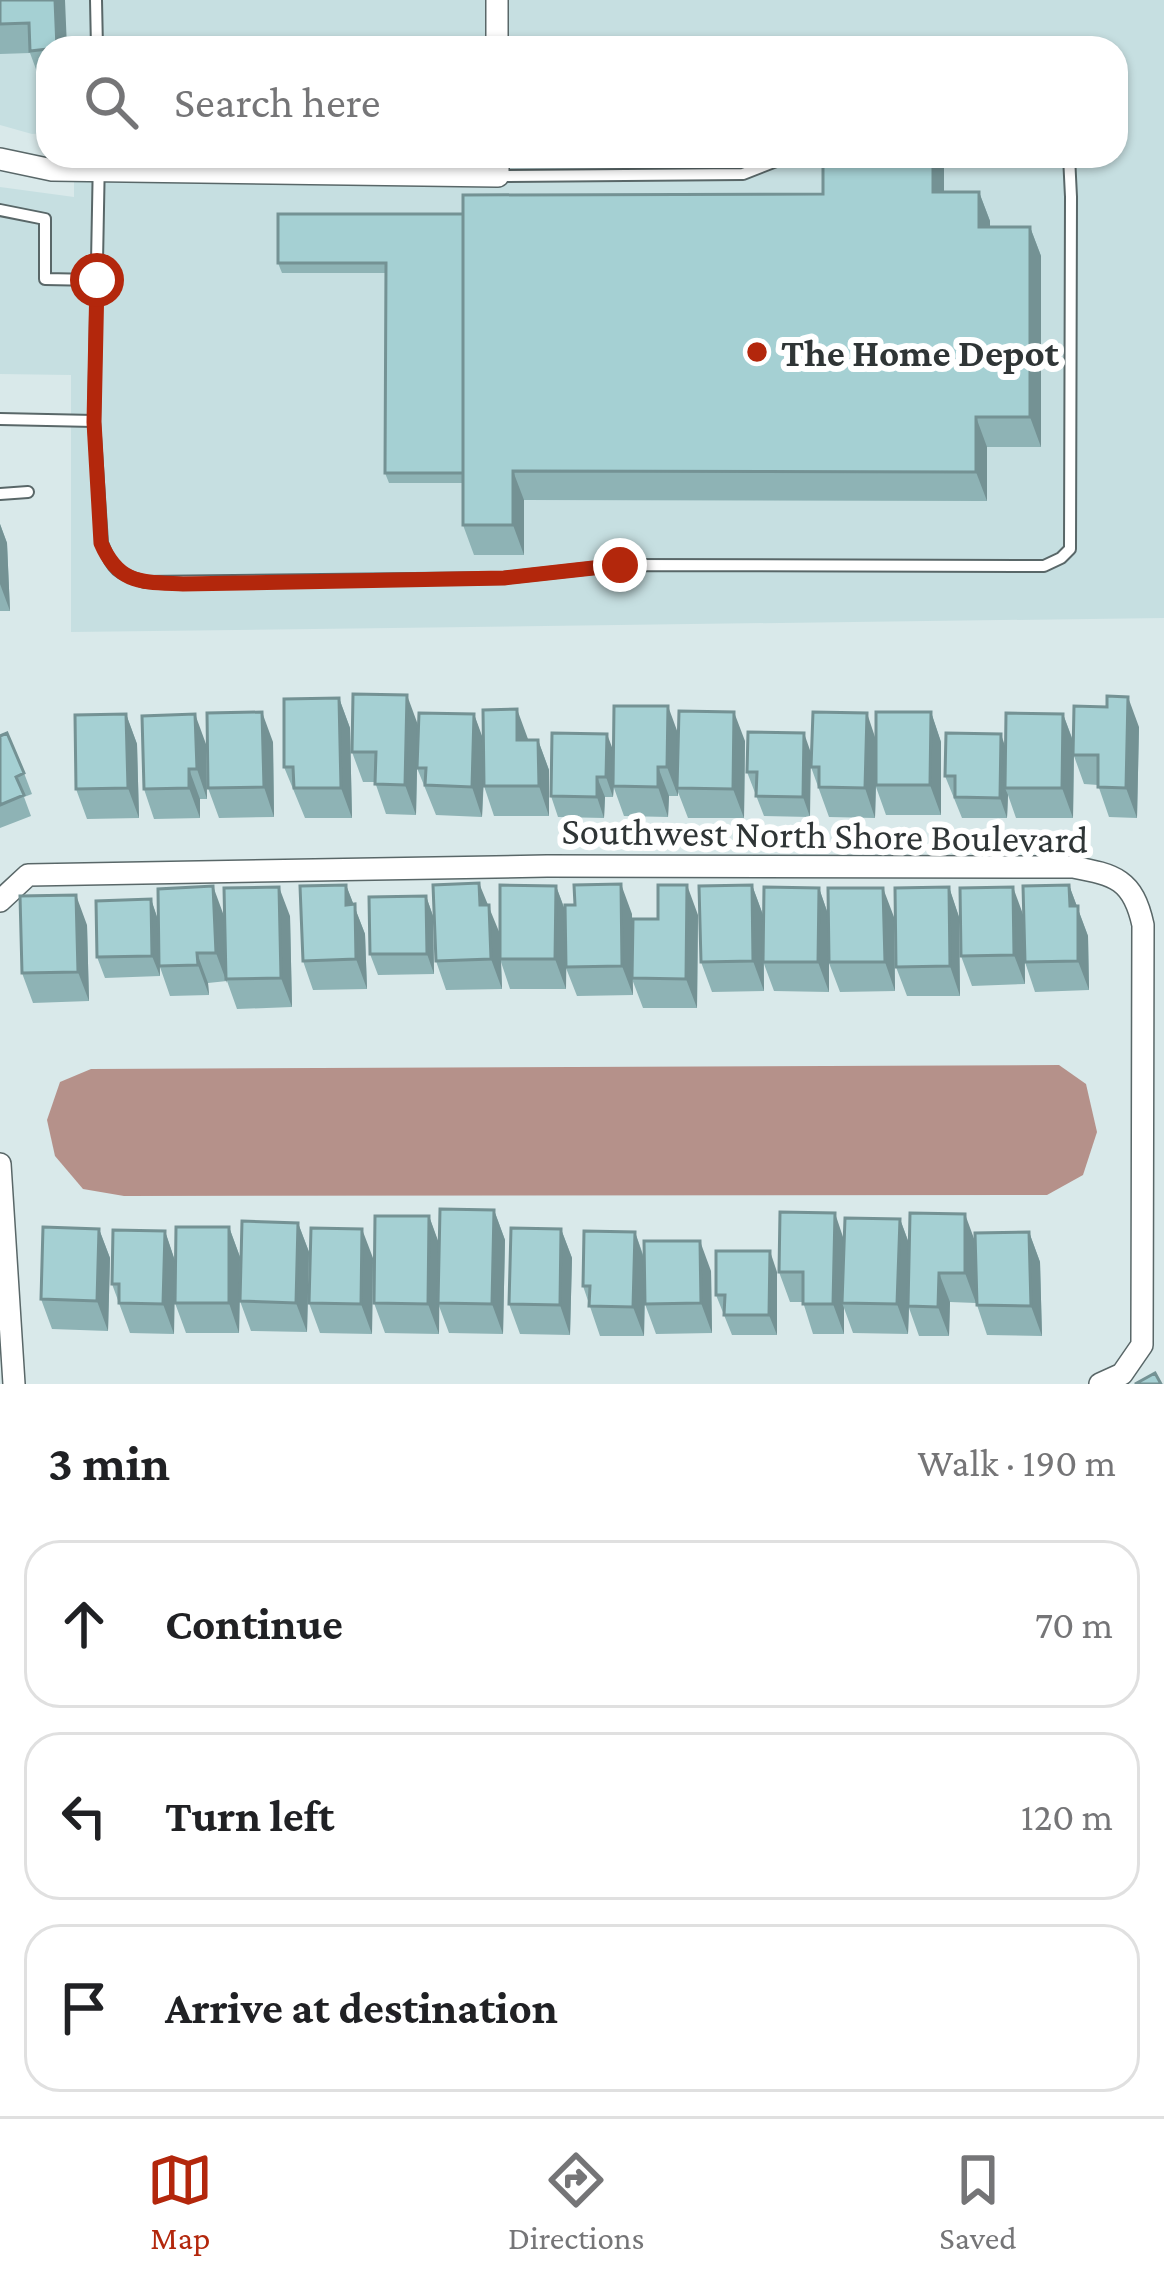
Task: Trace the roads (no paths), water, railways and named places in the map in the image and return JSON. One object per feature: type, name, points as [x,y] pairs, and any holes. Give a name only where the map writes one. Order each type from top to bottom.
[{"type":"street","points":[[497,0],[497,36]]},
{"type":"street","points":[[0,159],[36,167]]},
{"type":"street","name":"Southwest North Shore Boulevard","points":[[1,898],[28,875],[52,874],[547,866],[1073,867],[1112,874],[1138,899],[1143,925],[1142,1345],[1123,1374],[1100,1384]]},
{"type":"street","points":[[0,1164],[14,1384]]},
{"type":"lane","points":[[96,0],[97,36]]},
{"type":"lane","points":[[99,168],[94,422],[101,543],[120,574],[146,582],[504,578],[620,565],[1045,566],[1070,549],[1070,168]]},
{"type":"lane","points":[[559,168],[743,174],[759,168]]},
{"type":"lane","points":[[0,210],[45,219],[45,279],[97,280]]},
{"type":"lane","points":[[0,419],[94,422]]},
{"type":"lane","points":[[0,494],[28,492]]},
{"type":"place","name":"The Home Depot","points":[[757,352]]}]
